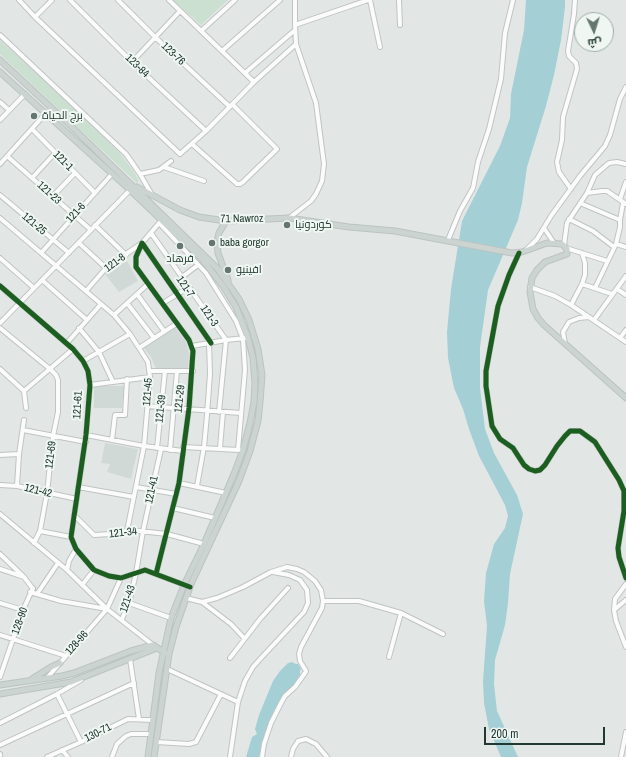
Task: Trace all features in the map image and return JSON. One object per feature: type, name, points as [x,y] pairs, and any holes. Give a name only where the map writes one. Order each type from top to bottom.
[{"type":"main road","points":[[0,60],[130,183],[160,221],[202,259],[223,286],[236,307],[245,338],[253,358],[255,383],[254,402],[250,424],[226,493],[204,544],[184,584],[171,618],[163,652],[152,720],[148,757]]},
{"type":"main road","points":[[0,72],[112,174],[145,201],[217,268],[239,299],[254,334],[262,375],[258,421],[250,451],[239,481],[190,587],[176,627],[169,654],[154,757]]},
{"type":"main road","name":"71 Nawroz","points":[[130,183],[168,205],[190,214],[226,221],[290,218],[395,231],[449,240],[510,253],[519,253],[554,242]]},
{"type":"main road","points":[[226,221],[219,233],[217,241],[218,253],[229,285]]},
{"type":"main road","points":[[554,242],[565,246],[568,251],[566,254],[550,260],[540,267],[532,278],[530,287],[532,304],[538,318],[626,398]]},
{"type":"main road","points":[[0,685],[74,673],[136,649],[155,647],[169,654]]},
{"type":"main road","points":[[0,694],[71,682],[109,668],[155,647]]},
{"type":"main road","points":[[106,661],[109,668]]},
{"type":"main road","points":[[28,681],[51,666],[60,663]]},
{"type":"main road","points":[[47,678],[48,686]]},
{"type":"street","points":[[19,0],[35,18],[180,154],[206,131],[254,82],[296,44]]},
{"type":"street","points":[[35,18],[52,0]]},
{"type":"street","name":"123-84","points":[[70,0],[132,62],[206,131]]},
{"type":"street","name":"123-76","points":[[118,0],[155,37],[277,149],[243,182],[237,184],[192,144]]},
{"type":"street","points":[[169,0],[254,82]]},
{"type":"street","points":[[201,31],[235,0]]},
{"type":"street","points":[[222,51],[280,0]]},
{"type":"street","points":[[290,218],[311,201],[316,194],[322,181],[324,164],[316,103],[296,44],[295,0]]},
{"type":"street","points":[[245,73],[295,27],[369,0],[380,47]]},
{"type":"street","points":[[399,0],[400,25]]},
{"type":"street","points":[[449,240],[460,211],[473,188],[478,162],[489,129],[501,79],[505,32],[513,0]]},
{"type":"street","points":[[571,189],[559,172],[556,162],[562,140],[563,117],[577,69],[576,63],[568,51],[574,14],[574,0]]},
{"type":"street","points":[[132,62],[180,11]]},
{"type":"street","points":[[0,35],[126,154],[140,174],[152,196]]},
{"type":"street","points":[[525,251],[537,239],[580,176],[598,155],[607,141],[626,87]]},
{"type":"street","points":[[0,120],[25,94]]},
{"type":"street","points":[[0,102],[9,110]]},
{"type":"street","points":[[0,162],[46,113]]},
{"type":"street","name":"121-1","points":[[32,129],[95,193]]},
{"type":"street","points":[[32,178],[55,152]]},
{"type":"street","name":"121-23","points":[[7,156],[91,230]]},
{"type":"street","points":[[140,174],[159,170],[171,161]]},
{"type":"street","points":[[607,261],[565,246],[566,225],[587,193],[595,175],[604,166],[612,162],[626,164]]},
{"type":"street","points":[[164,167],[204,181]]},
{"type":"street","points":[[53,196],[75,172]]},
{"type":"street","name":"121-6","points":[[41,252],[112,174]]},
{"type":"street","points":[[595,288],[615,245],[620,227],[626,182]]},
{"type":"street","points":[[0,323],[130,190]]},
{"type":"street","points":[[587,193],[602,190],[611,193],[623,202]]},
{"type":"street","name":"121-25","points":[[0,195],[69,253]]},
{"type":"street","points":[[580,204],[620,220]]},
{"type":"street","name":"121-45","points":[[0,218],[114,315],[130,334],[148,362],[150,377],[144,446],[127,531]]},
{"type":"street","points":[[569,219],[615,245],[626,246]]},
{"type":"street","points":[[86,435],[170,450],[204,447],[240,450],[241,413],[245,370],[245,338],[206,273],[160,221]]},
{"type":"street","name":"121-8","points":[[86,290],[106,268],[142,243],[160,221]]},
{"type":"street","points":[[96,225],[126,255]]},
{"type":"street","points":[[620,227],[626,229]]},
{"type":"street","points":[[544,228],[554,242]]},
{"type":"street","name":"121-3","points":[[151,233],[226,340]]},
{"type":"street","points":[[78,243],[106,268]]},
{"type":"street","points":[[142,243],[137,254],[135,264],[192,346],[245,338]]},
{"type":"street","name":"121-7","points":[[142,243],[210,343]]},
{"type":"street","points":[[519,253],[498,306],[486,371],[486,386],[492,426],[500,439],[510,445],[524,465],[532,471],[537,471],[542,468],[570,431],[580,431],[595,442],[619,480],[624,491],[624,511],[618,548],[619,557],[626,578]]},
{"type":"street","points":[[571,305],[582,284],[585,270],[582,253]]},
{"type":"street","points":[[0,258],[34,288]]},
{"type":"street","points":[[182,277],[198,265]]},
{"type":"street","points":[[594,320],[626,276]]},
{"type":"street","points":[[42,280],[87,320]]},
{"type":"street","points":[[114,315],[148,284]]},
{"type":"street","points":[[582,284],[612,294]]},
{"type":"street","name":"121-61","points":[[0,286],[73,349],[83,361],[88,371],[90,385],[86,442],[71,536]]},
{"type":"street","points":[[163,303],[189,287]]},
{"type":"street","points":[[530,287],[555,296],[571,305],[626,342]]},
{"type":"street","points":[[617,289],[626,295]]},
{"type":"street","points":[[137,294],[164,332]]},
{"type":"street","points":[[127,303],[154,338]]},
{"type":"street","points":[[66,343],[101,304]]},
{"type":"street","points":[[565,344],[563,332],[566,325],[576,319],[589,317]]},
{"type":"street","points":[[139,348],[176,324]]},
{"type":"street","points":[[0,328],[50,369]]},
{"type":"street","points":[[79,328],[99,352],[113,382]]},
{"type":"street","points":[[620,338],[626,330]]},
{"type":"street","points":[[83,361],[130,334]]},
{"type":"street","points":[[220,448],[226,340]]},
{"type":"street","points":[[197,486],[204,447],[210,374],[210,343]]},
{"type":"street","name":"121-29","points":[[156,574],[179,483],[193,371],[192,346]]},
{"type":"street","points":[[24,391],[73,349]]},
{"type":"street","points":[[0,369],[24,391],[26,408]]},
{"type":"street","name":"121-69","points":[[34,543],[40,531],[53,436],[58,412],[59,384],[57,376],[50,369]]},
{"type":"street","points":[[150,370],[193,371]]},
{"type":"street","name":"121-39","points":[[159,448],[165,371]]},
{"type":"street","points":[[170,450],[177,371]]},
{"type":"street","points":[[90,385],[150,377]]},
{"type":"street","points":[[112,440],[115,414],[125,415],[127,379]]},
{"type":"street","points":[[147,406],[241,413]]},
{"type":"street","points":[[17,486],[19,454],[24,420]]},
{"type":"street","points":[[23,430],[86,442]]},
{"type":"street","name":"121-41","points":[[143,531],[159,448]]},
{"type":"street","points":[[0,454],[19,454]]},
{"type":"street","points":[[179,483],[226,493]]},
{"type":"street","name":"121-42","points":[[0,485],[17,486],[77,500]]},
{"type":"street","points":[[78,487],[134,497]]},
{"type":"street","points":[[136,487],[176,494]]},
{"type":"street","points":[[173,508],[215,518]]},
{"type":"street","name":"121-34","points":[[74,515],[94,535],[127,531],[143,531],[167,534],[204,544]]},
{"type":"street","points":[[0,521],[2,516],[67,570],[107,609],[122,619],[155,647]]},
{"type":"street","points":[[40,531],[71,536],[76,549],[94,570],[109,576],[121,578],[145,570],[190,587]]},
{"type":"street","name":"121-43","points":[[122,619],[129,603],[143,531]]},
{"type":"street","points":[[67,570],[69,561],[76,549]]},
{"type":"street","points":[[0,554],[24,577],[31,590],[37,594],[61,601],[107,609]]},
{"type":"street","points":[[37,594],[58,563]]},
{"type":"street","points":[[202,602],[217,598],[243,587],[271,572],[287,567],[304,572],[317,584],[323,593],[324,601],[320,613],[301,647],[299,654],[300,660],[306,671],[281,703],[271,723],[264,744],[262,757]]},
{"type":"street","points":[[0,569],[24,577]]},
{"type":"street","points":[[82,585],[94,570]]},
{"type":"street","points":[[230,757],[238,702],[244,681],[253,667],[304,612],[308,603],[307,590],[300,580],[284,573],[271,572]]},
{"type":"street","name":"128-96","points":[[47,678],[107,609],[121,578]]},
{"type":"street","points":[[626,584],[616,599],[614,610],[616,621],[626,646]]},
{"type":"street","points":[[230,658],[244,638],[288,588]]},
{"type":"street","name":"128-90","points":[[0,677],[31,590]]},
{"type":"street","points":[[186,598],[202,602],[231,624],[244,638]]},
{"type":"street","points":[[614,610],[626,600]]},
{"type":"street","points":[[324,601],[359,601],[401,613],[443,634]]},
{"type":"street","points":[[0,603],[23,610]]},
{"type":"street","points":[[129,603],[171,618]]},
{"type":"street","points":[[389,657],[401,613]]},
{"type":"street","points":[[0,635],[66,656]]},
{"type":"street","points":[[130,659],[139,719]]},
{"type":"street","points":[[0,660],[5,662]]},
{"type":"street","points":[[167,669],[238,702]]},
{"type":"street","points":[[0,723],[57,694],[86,677]]},
{"type":"street","points":[[0,745],[134,683]]},
{"type":"street","points":[[57,694],[81,742]]},
{"type":"street","points":[[156,742],[189,744],[196,742],[222,694]]},
{"type":"street","name":"130-71","points":[[47,757],[128,719],[152,720]]},
{"type":"street","points":[[621,757],[626,732]]},
{"type":"street","points":[[112,757],[117,744],[126,736],[138,733],[150,734]]},
{"type":"street","points":[[291,757],[293,749],[298,741],[306,739],[316,744],[327,757]]},
{"type":"street","points":[[62,750],[68,757]]},
{"type":"shaded area","points":[[127,261],[138,281],[119,292],[105,274]]},
{"type":"shaded area","points":[[174,326],[186,342],[189,353],[188,369],[156,369],[151,357],[143,347]]},
{"type":"shaded area","points":[[94,386],[124,386],[122,408],[94,408]]},
{"type":"shaded area","points":[[105,443],[138,449],[131,479],[107,472],[110,464],[101,463]]},
{"type":"green space","points":[[173,0],[228,0],[201,25]]},
{"type":"green space","points":[[0,40],[77,110],[120,153],[134,172],[139,181],[137,183],[0,54]]},
{"type":"water","points":[[526,0],[565,0],[565,7],[561,40],[554,75],[527,167],[518,220],[488,290],[480,347],[480,388],[485,429],[494,453],[517,495],[523,514],[510,574],[505,625],[495,660],[494,684],[497,711],[518,757],[501,757],[489,729],[484,703],[483,681],[487,626],[484,601],[486,573],[494,544],[505,528],[508,516],[505,505],[479,456],[463,409],[454,388],[448,358],[447,332],[451,289],[462,221],[500,146],[510,118],[511,94],[524,30]]},
{"type":"water","points":[[292,662],[298,664],[301,669],[300,677],[296,684],[278,704],[270,719],[262,742],[259,757],[246,757],[252,737],[257,734],[255,729],[259,715],[273,681],[288,663]]},
{"type":"cycle path","points":[[156,574],[179,483],[189,408],[193,351],[189,340],[136,267],[136,257],[142,243],[211,343]]},
{"type":"cycle path","points":[[519,253],[498,306],[486,371],[486,386],[492,426],[500,439],[513,448],[524,465],[535,471],[540,470],[545,465],[557,446],[570,431],[580,431],[595,442],[619,480],[624,491],[624,511],[618,548],[619,557],[626,578]]},
{"type":"cycle path","points":[[0,286],[73,349],[83,361],[88,371],[90,385],[86,435],[71,537],[76,549],[94,570],[109,576],[121,578],[145,570],[190,587]]},
{"type":"place","name":"برج الحياة","points":[[34,116]]},
{"type":"place","name":"كوردونيا","points":[[287,225]]},
{"type":"place","name":"baba gorgor","points":[[212,243]]},
{"type":"place","name":"فرهاد","points":[[180,246]]},
{"type":"place","name":"افينيو","points":[[228,270]]}]
